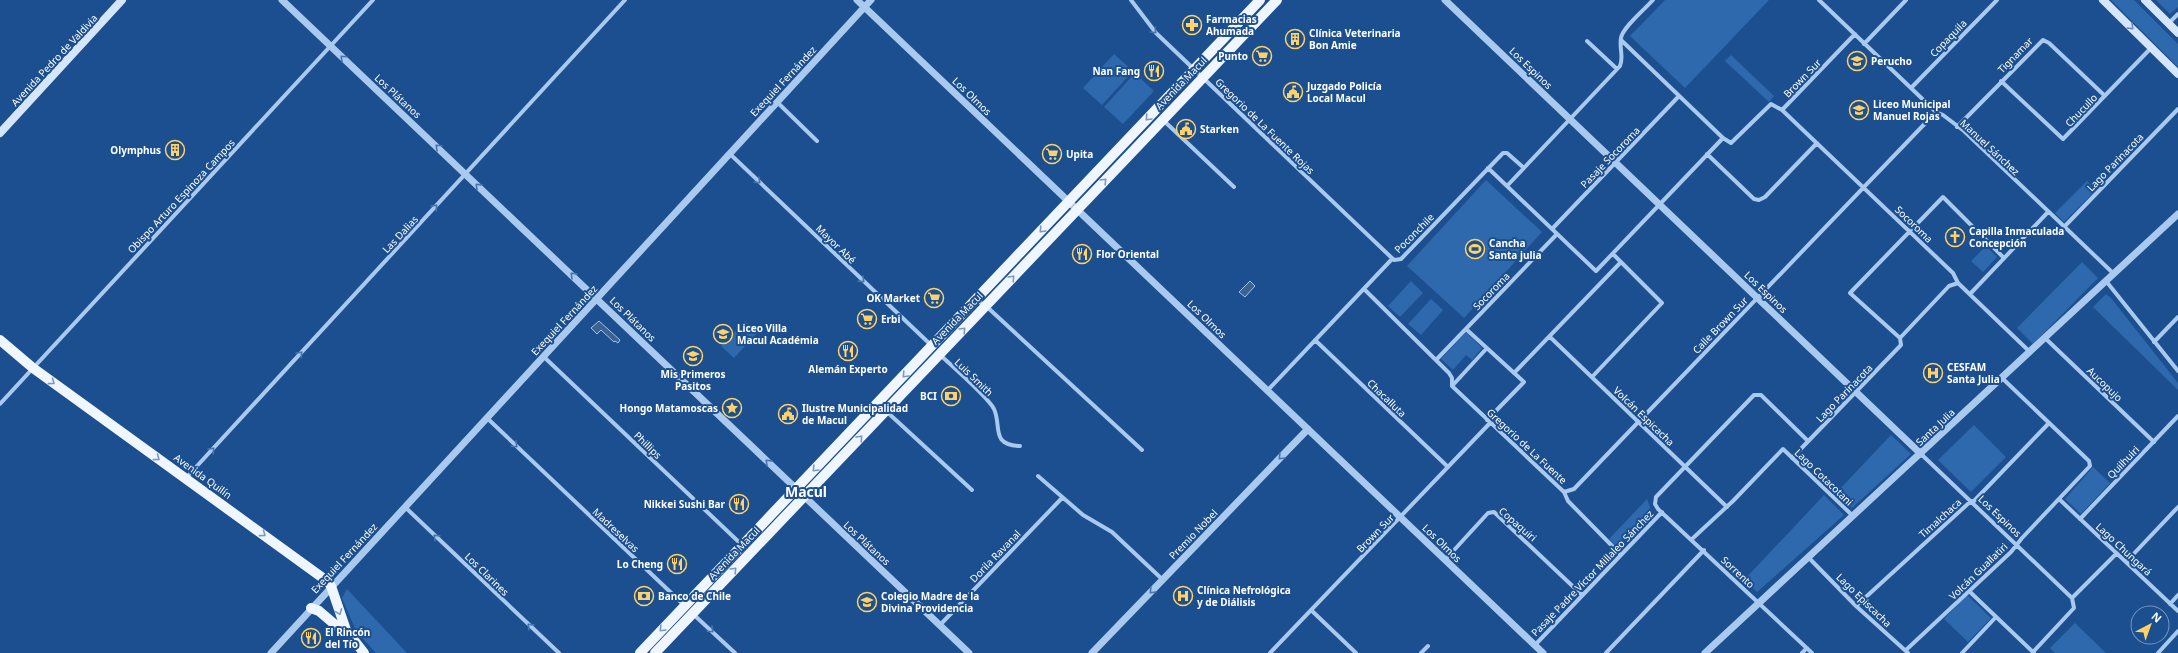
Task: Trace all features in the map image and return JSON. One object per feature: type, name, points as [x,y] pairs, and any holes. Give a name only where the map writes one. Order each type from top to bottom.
[{"type":"main road","name":"Avenida Pedro de Valdivia","points":[[0,133],[122,0]]},
{"type":"main road","name":"Avenida Macul","points":[[640,653],[1260,0]]},
{"type":"main road","name":"Avenida Macul","points":[[655,653],[1277,0]]},
{"type":"main road","points":[[2103,0],[2178,74]]},
{"type":"main road","points":[[2145,0],[2178,32]]},
{"type":"main road","name":"Avenida Quilín","points":[[0,340],[33,368],[319,575],[331,586]]},
{"type":"main road","points":[[331,586],[339,614],[350,637]]},
{"type":"main road","points":[[311,608],[319,611],[350,637],[364,653]]},
{"type":"street","name":"Los Plátanos","points":[[282,0],[969,653]]},
{"type":"street","name":"Obispo Arturo Espinoza Campos","points":[[0,404],[373,0]]},
{"type":"street","name":"Las Dalias","points":[[186,478],[625,0]]},
{"type":"street","name":"Los Olmos","points":[[857,0],[1543,653]]},
{"type":"street","name":"Exequiel Fernández","points":[[271,653],[871,0]]},
{"type":"street","name":"Gregorio de La Fuente Rojas","points":[[1131,0],[1147,23],[1392,259]]},
{"type":"street","name":"Los Espinos","points":[[1445,0],[2072,598]]},
{"type":"street","points":[[1507,186],[1618,69],[1622,60],[1620,40],[1623,32],[1653,0]]},
{"type":"street","name":"Manuel Sánchez","points":[[1819,0],[1936,112],[1943,115],[1964,131],[2114,274]]},
{"type":"street","points":[[1864,44],[1906,0]]},
{"type":"street","name":"Copaquila","points":[[1911,88],[1997,0]]},
{"type":"street","points":[[2169,24],[2178,14]]},
{"type":"street","name":"Brown Sur","points":[[1723,138],[1728,143],[1733,143],[1771,104],[1782,110],[1855,34]]},
{"type":"street","points":[[1488,168],[1596,271],[1723,138],[1620,40]]},
{"type":"street","name":"Tignamar","points":[[1957,127],[2040,41],[2045,40],[2105,96]]},
{"type":"street","points":[[1587,41],[1618,69]]},
{"type":"street","name":"Chucullo","points":[[2001,81],[2063,139],[2151,48]]},
{"type":"street","name":"Pasaje Socoroma","points":[[1552,229],[1679,96]]},
{"type":"street","points":[[777,102],[817,141]]},
{"type":"street","name":"Lago Parinacota","points":[[2064,227],[2178,109]]},
{"type":"street","name":"Socoroma","points":[[1782,110],[1910,231],[1953,273],[1958,283],[2030,352]]},
{"type":"street","name":"Calle Brown Sur","points":[[1564,492],[1574,489],[1936,112]]},
{"type":"street","points":[[1162,120],[1234,187]]},
{"type":"street","points":[[1708,154],[1754,198],[1759,200],[1765,197],[1817,143]]},
{"type":"street","name":"Poconchile","points":[[1268,391],[1392,259],[1396,261],[1401,259],[1504,153],[1524,168]]},
{"type":"street","name":"Mayor Abé","points":[[730,154],[932,346]]},
{"type":"street","points":[[1900,338],[1850,293],[1943,197],[2004,258]]},
{"type":"street","points":[[1970,294],[2048,212]]},
{"type":"street","name":"Santa Julia","points":[[1705,653],[2178,214]]},
{"type":"street","name":"Socoroma","points":[[1436,360],[1557,234]]},
{"type":"street","points":[[1592,377],[1662,303],[1660,299],[1613,254]]},
{"type":"street","points":[[1466,329],[1514,373],[1621,262]]},
{"type":"street","points":[[2106,281],[2178,371]]},
{"type":"street","name":"Lago Parinacota","points":[[1792,458],[1901,345],[1900,338],[1949,286],[1958,283]]},
{"type":"street","name":"Gregorio de La Fuente","points":[[1364,289],[1451,375],[1452,386],[1564,492],[1568,501],[1621,555]]},
{"type":"street","points":[[976,300],[986,306],[1142,450]]},
{"type":"street","points":[[2154,342],[2178,317]]},
{"type":"street","name":"Volcán Espicacha","points":[[1550,337],[1727,507]]},
{"type":"street","name":"Aucopujo","points":[[2045,338],[2154,442]]},
{"type":"street","name":"Chacalluta","points":[[1315,340],[1448,467]]},
{"type":"street","points":[[1452,386],[1487,348]]},
{"type":"street","name":"Luis Smith","points":[[940,354],[994,408],[996,428],[1003,441],[1011,445],[1020,446]]},
{"type":"street","name":"Phillips","points":[[543,356],[742,545]]},
{"type":"street","name":"Brown Sur","points":[[1270,653],[1448,467],[1524,382],[1514,373]]},
{"type":"street","points":[[2002,378],[2049,423]]},
{"type":"street","name":"Lago Cotacotani","points":[[1756,394],[1761,396],[1808,441]]},
{"type":"street","name":"Pasaje Padre Víctor Millaleo Sánchez","points":[[1655,502],[1656,497],[1756,394]]},
{"type":"street","points":[[886,410],[972,490]]},
{"type":"street","name":"Quilhuiri","points":[[2080,519],[2178,416]]},
{"type":"street","name":"Madreselvas","points":[[487,418],[735,653]]},
{"type":"street","name":"Volcán Guallatiri","points":[[1907,652],[2016,545],[2091,464],[2049,423]]},
{"type":"street","name":"Timalchaca","points":[[1856,606],[1971,501],[1974,501],[2049,423]]},
{"type":"street","name":"Premio Nobel","points":[[1092,653],[1308,429]]},
{"type":"street","name":"Lago Cotacotani","points":[[1727,507],[1783,448],[1853,516]]},
{"type":"street","points":[[1038,476],[1083,516],[1112,532],[1163,580]]},
{"type":"street","name":"Dorila Ravanal","points":[[940,626],[1062,498]]},
{"type":"street","name":"Lago Chungará","points":[[2059,499],[2178,611]]},
{"type":"street","name":"Sorrento","points":[[1655,502],[1656,507],[1704,550],[1812,653]]},
{"type":"street","name":"Los Clarines","points":[[405,507],[558,653]]},
{"type":"street","points":[[1692,539],[1727,507]]},
{"type":"street","points":[[2126,562],[2178,507]]},
{"type":"street","name":"Copaquiri","points":[[1445,560],[1488,513],[1494,512],[1582,595]]},
{"type":"street","name":"Pasaje Padre Víctor Millaleo Sánchez","points":[[1534,645],[1662,512]]},
{"type":"street","points":[[1606,653],[1704,550]]},
{"type":"street","points":[[1969,591],[2034,652],[2074,608],[2072,598],[2116,553]]},
{"type":"street","name":"Lago Episcacha","points":[[1809,558],[1856,606],[1907,652]]},
{"type":"street","points":[[2170,604],[2178,596]]},
{"type":"street","points":[[1311,610],[1356,653]]},
{"type":"street","points":[[1962,653],[1996,617]]},
{"type":"street","points":[[2158,653],[2178,631]]},
{"type":"street","points":[[1421,653],[1428,646]]},
{"type":"street","points":[[1802,653],[1807,648]]},
{"type":"shaded area","points":[[1665,0],[1769,0],[1685,88],[1630,36]]},
{"type":"shaded area","points":[[2111,0],[2134,0],[2178,44],[2178,67]]},
{"type":"shaded area","points":[[2156,0],[2178,0],[2178,7],[2170,14]]},
{"type":"shaded area","points":[[1114,54],[1133,71],[1102,105],[1083,88]]},
{"type":"shaded area","points":[[1731,55],[1774,96],[1769,102],[1725,61]]},
{"type":"shaded area","points":[[1135,73],[1154,91],[1123,124],[1104,107]]},
{"type":"shaded area","name":"Cancha Santa julia","points":[[1486,180],[1542,232],[1464,318],[1407,266]]},
{"type":"shaded area","points":[[2087,181],[2096,190],[2064,222],[2055,213]]},
{"type":"shaded area","points":[[1986,246],[1997,257],[1983,272],[1971,261]]},
{"type":"shaded area","points":[[2082,262],[2098,278],[2033,344],[2017,328]]},
{"type":"shaded area","points":[[1250,281],[1255,286],[1245,297],[1239,292]]},
{"type":"shaded area","points":[[1411,281],[1423,293],[1400,317],[1388,306]]},
{"type":"shaded area","points":[[2106,294],[2111,298],[2178,383],[2178,390],[2093,307]]},
{"type":"shaded area","points":[[1431,299],[1443,310],[1421,335],[1408,324]]},
{"type":"shaded area","points":[[599,321],[620,340],[618,343],[615,341],[614,342],[601,330],[597,334],[591,328]]},
{"type":"shaded area","points":[[745,321],[757,333],[734,358],[721,346]]},
{"type":"shaded area","points":[[1466,332],[1482,348],[1472,360],[1466,355],[1453,370],[1441,359]]},
{"type":"shaded area","points":[[1974,425],[2006,457],[1971,492],[1938,460]]},
{"type":"shaded area","points":[[1891,435],[1911,454],[1852,508],[1836,493]]},
{"type":"shaded area","points":[[2093,467],[2110,483],[2081,514],[2065,499]]},
{"type":"shaded area","points":[[1824,495],[1844,515],[1757,592],[1744,580]]},
{"type":"shaded area","points":[[1647,499],[1651,510],[1655,514],[1620,550],[1609,539]]},
{"type":"shaded area","points":[[347,589],[407,653],[376,653],[356,631],[342,598]]},
{"type":"shaded area","points":[[1967,595],[1991,618],[1968,642],[1944,619]]},
{"type":"shaded area","points":[[2075,623],[2106,653],[2055,653],[2050,648]]},
{"type":"place","name":"Farmacias Ahumada","points":[[1192,25]]},
{"type":"place","name":"Clínica Veterinaria Bon Amie","points":[[1295,39]]},
{"type":"place","name":"Punto","points":[[1262,56]]},
{"type":"place","name":"Perucho","points":[[1857,61]]},
{"type":"place","name":"Nan Fang","points":[[1154,71]]},
{"type":"place","name":"Juzgado Policía Local Macul","points":[[1293,92]]},
{"type":"place","name":"Liceo Municipal Manuel Rojas","points":[[1859,110]]},
{"type":"place","name":"Starken","points":[[1186,129]]},
{"type":"place","name":"Olymphus","points":[[175,150]]},
{"type":"place","name":"Upita","points":[[1052,154]]},
{"type":"place","name":"Capilla Inmaculada Concepción","points":[[1955,237]]},
{"type":"place","name":"Cancha Santa julia","points":[[1475,249]]},
{"type":"place","name":"Flor Oriental","points":[[1082,254]]},
{"type":"place","name":"OK Market","points":[[934,298]]},
{"type":"place","name":"Erbi","points":[[867,319]]},
{"type":"place","name":"Liceo Villa Macul Académia","points":[[723,334]]},
{"type":"place","name":"Alemán Experto","points":[[848,351]]},
{"type":"place","name":"Mis Primeros Pasitos","points":[[693,356]]},
{"type":"place","name":"CESFAM Santa Julia","points":[[1933,373]]},
{"type":"place","name":"BCI","points":[[951,396]]},
{"type":"place","name":"Hongo Matamoscas","points":[[732,408]]},
{"type":"place","name":"Ilustre Municipalidad de Macul","points":[[788,414]]},
{"type":"place","name":"Nikkei Sushi Bar","points":[[739,504]]},
{"type":"place","name":"Lo Cheng","points":[[677,564]]},
{"type":"place","name":"Banco de Chile","points":[[644,596]]},
{"type":"place","name":"Clínica Nefrológica y de Diálisis","points":[[1183,596]]},
{"type":"place","name":"Colegio Madre de la Divina Providencia","points":[[867,602]]},
{"type":"place","name":"El Rincón del Tío","points":[[311,638]]},
{"type":"district","name":"Macul","points":[[806,492]]}]
